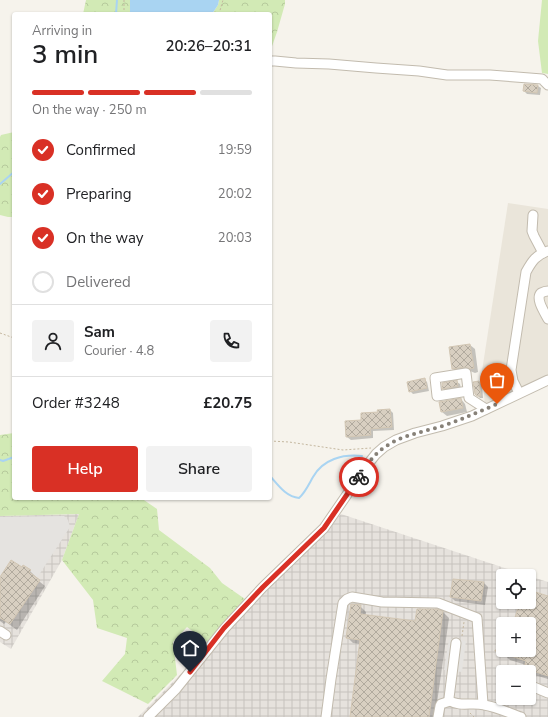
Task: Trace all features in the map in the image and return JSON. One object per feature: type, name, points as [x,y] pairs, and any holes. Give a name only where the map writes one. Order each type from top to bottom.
[{"type":"street","points":[[272,61],[419,71],[447,75],[490,75],[542,79],[548,85]]},
{"type":"street","points":[[519,393],[513,381],[511,370],[526,272],[536,257],[545,252],[532,231],[533,215]]},
{"type":"street","points":[[548,290],[541,293],[539,297],[548,319]]},
{"type":"street","points":[[148,717],[176,689],[224,628],[263,587],[324,528],[368,464],[384,447],[396,440],[415,433],[472,416],[548,380]]},
{"type":"street","points":[[468,391],[469,398],[486,409]]},
{"type":"street","points":[[326,717],[343,603],[347,598],[352,597],[382,602],[438,603],[477,618],[483,704]]},
{"type":"street","points":[[450,701],[449,698],[459,639]]},
{"type":"street","points":[[536,688],[548,693]]},
{"type":"street","points":[[438,717],[441,704],[450,701],[454,704],[483,704],[521,717]]},
{"type":"path","points":[[124,0],[124,12]]},
{"type":"path","points":[[220,12],[223,0]]},
{"type":"path","points":[[0,333],[12,337]]},
{"type":"path","points":[[272,441],[289,442],[343,450],[370,448]]},
{"type":"path","points":[[459,639],[465,613]]},
{"type":"shaded area","points":[[508,203],[548,209],[548,378],[485,406],[482,371]]},
{"type":"shaded area","points":[[79,514],[62,560],[11,649],[0,642],[0,516]]},
{"type":"shaded area","points":[[341,514],[508,569],[496,569],[496,609],[536,609],[536,578],[548,582],[548,717],[138,717]]},
{"type":"shaded area","points":[[64,516],[68,520],[70,527],[37,578],[29,572],[31,570],[24,565],[22,567],[11,560],[0,577],[0,517]]},
{"type":"shaded area","points":[[449,639],[466,641],[462,672],[444,670]]},
{"type":"green space","points":[[86,0],[130,0],[130,12],[83,12]]},
{"type":"green space","points":[[219,0],[285,0],[272,46],[272,12],[213,12],[218,5]]},
{"type":"green space","points":[[542,0],[548,0],[548,74],[542,73],[538,41]]},
{"type":"green space","points":[[12,132],[12,217],[0,215],[1,135]]},
{"type":"green space","points":[[12,433],[12,500],[144,500],[157,509],[159,530],[210,568],[222,583],[245,599],[207,642],[187,627],[173,642],[177,675],[148,704],[102,681],[125,654],[127,638],[97,628],[93,600],[62,560],[79,514],[0,516],[0,435]]},
{"type":"water","points":[[130,0],[219,0],[218,5],[213,12],[130,12]]},
{"type":"building","points":[[524,84],[538,85],[537,93],[523,91]]},
{"type":"building","points":[[470,344],[474,368],[470,369],[465,367],[452,369],[449,347]]},
{"type":"building","points":[[425,378],[427,388],[409,392],[407,382]]},
{"type":"building","points":[[457,380],[458,386],[442,389],[442,383]]},
{"type":"building","points":[[479,381],[481,396],[477,396],[475,394],[473,382]]},
{"type":"building","points":[[461,398],[463,408],[441,412],[439,402]]},
{"type":"building","points":[[390,409],[392,427],[370,429],[371,435],[346,437],[345,421],[361,420],[361,413],[378,412],[377,410]]},
{"type":"building","points":[[11,560],[22,567],[23,565],[31,570],[29,572],[40,580],[10,624],[0,618],[0,577]]},
{"type":"building","points":[[453,579],[484,582],[481,601],[450,597]]},
{"type":"building","points":[[536,592],[548,596],[548,676],[536,672],[536,665],[525,665],[526,661],[514,657],[536,657],[536,617],[515,617],[518,609],[536,609]]},
{"type":"building","points":[[351,604],[361,605],[360,614],[415,621],[417,609],[437,609],[443,611],[429,717],[350,717],[360,640],[346,638]]},
{"type":"waterway","points":[[116,12],[117,0]]},
{"type":"waterway","points":[[0,184],[12,174]]},
{"type":"waterway","points":[[272,478],[286,493],[299,498],[322,466],[341,457],[362,456]]},
{"type":"waterway","points":[[0,460],[3,461],[12,458]]},
{"type":"way so far","points":[[359,477],[376,454],[396,440],[472,416],[497,404]]},
{"type":"route","points":[[190,672],[224,628],[263,587],[324,528],[359,477]]}]
